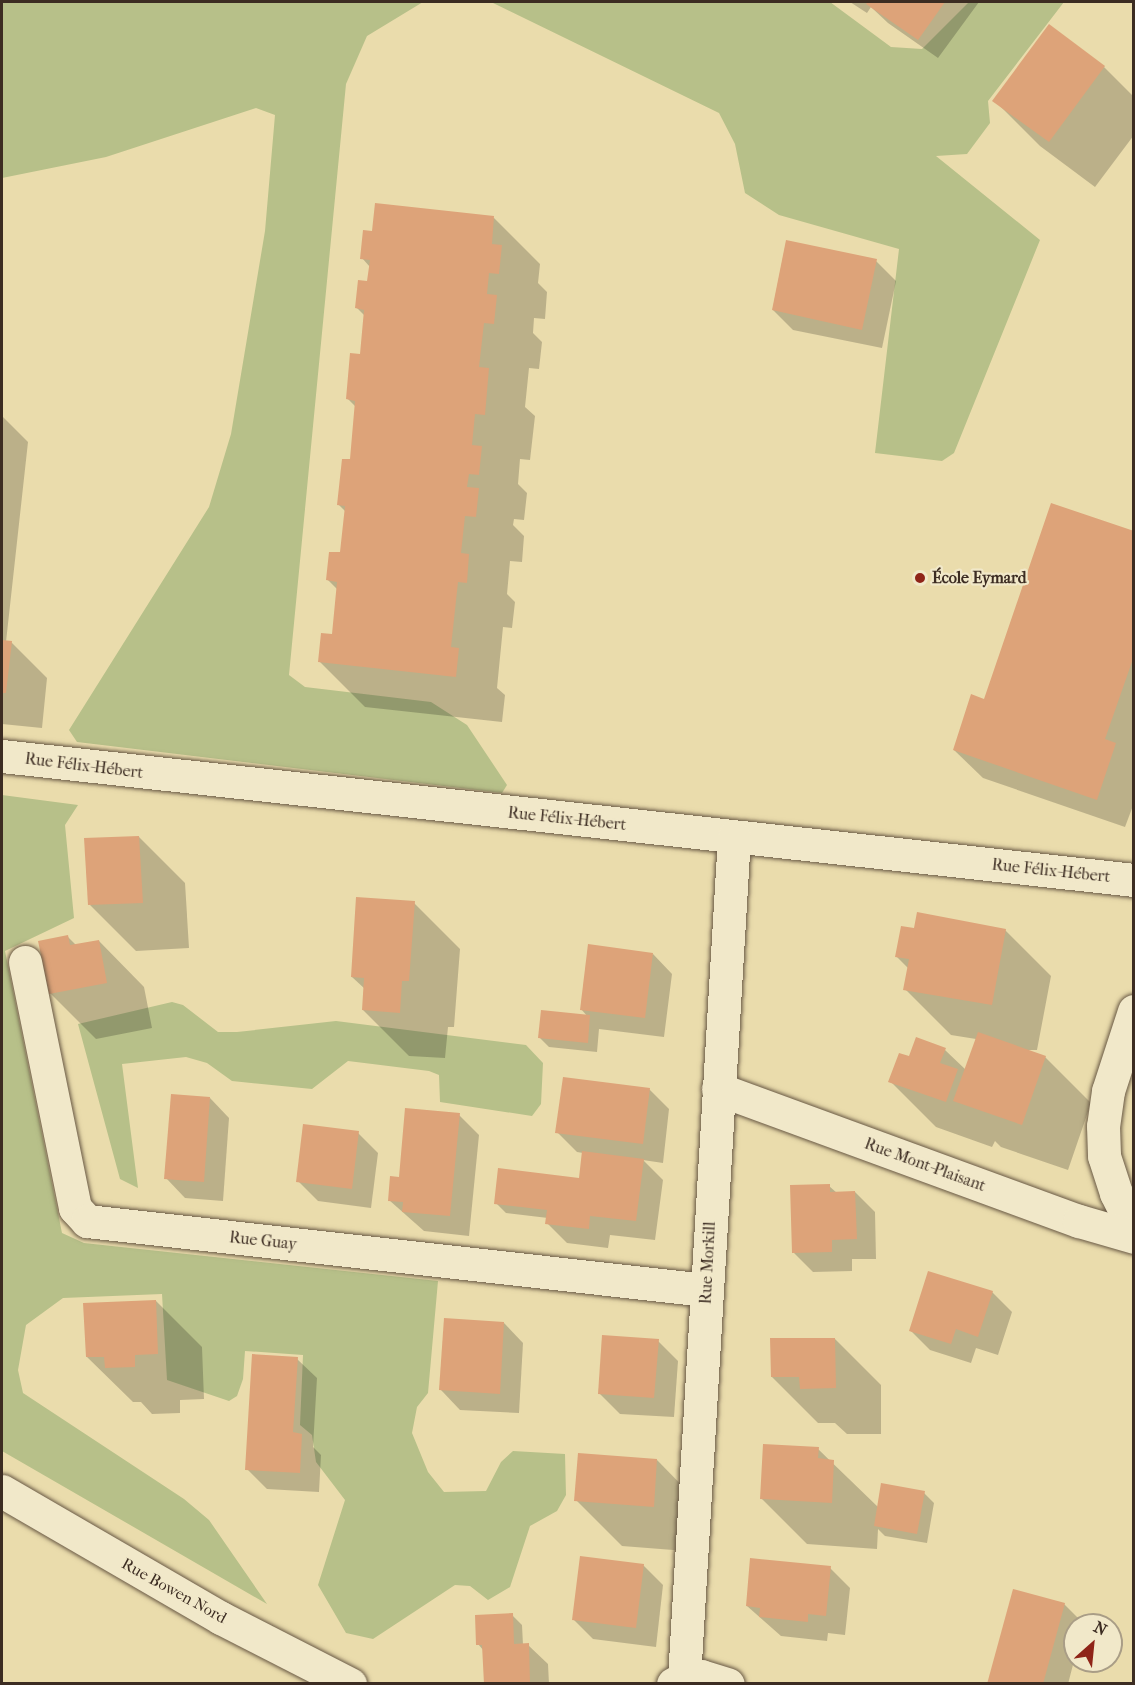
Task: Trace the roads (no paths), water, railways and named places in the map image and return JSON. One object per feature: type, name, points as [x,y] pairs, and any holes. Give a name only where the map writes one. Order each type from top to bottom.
[{"type":"street","name":"Rue Félix-Hébert","points":[[2,756],[1134,880]]},
{"type":"street","name":"Rue Morkill","points":[[678,1681],[706,1290],[734,836]]},
{"type":"street","name":"Rue Guay","points":[[25,962],[75,1208],[87,1221],[706,1290]]},
{"type":"street","points":[[1134,1011],[1108,1091],[1102,1126],[1104,1156],[1116,1193],[1134,1229]]},
{"type":"street","name":"Rue Mont-Plaisant","points":[[718,1089],[1068,1217],[1134,1237]]},
{"type":"street","name":"Rue Bowen Nord","points":[[2,1491],[220,1618],[350,1683]]},
{"type":"street","points":[[678,1681],[701,1676],[728,1683]]},
{"type":"place","name":"École Eymard","points":[[920,578]]}]
